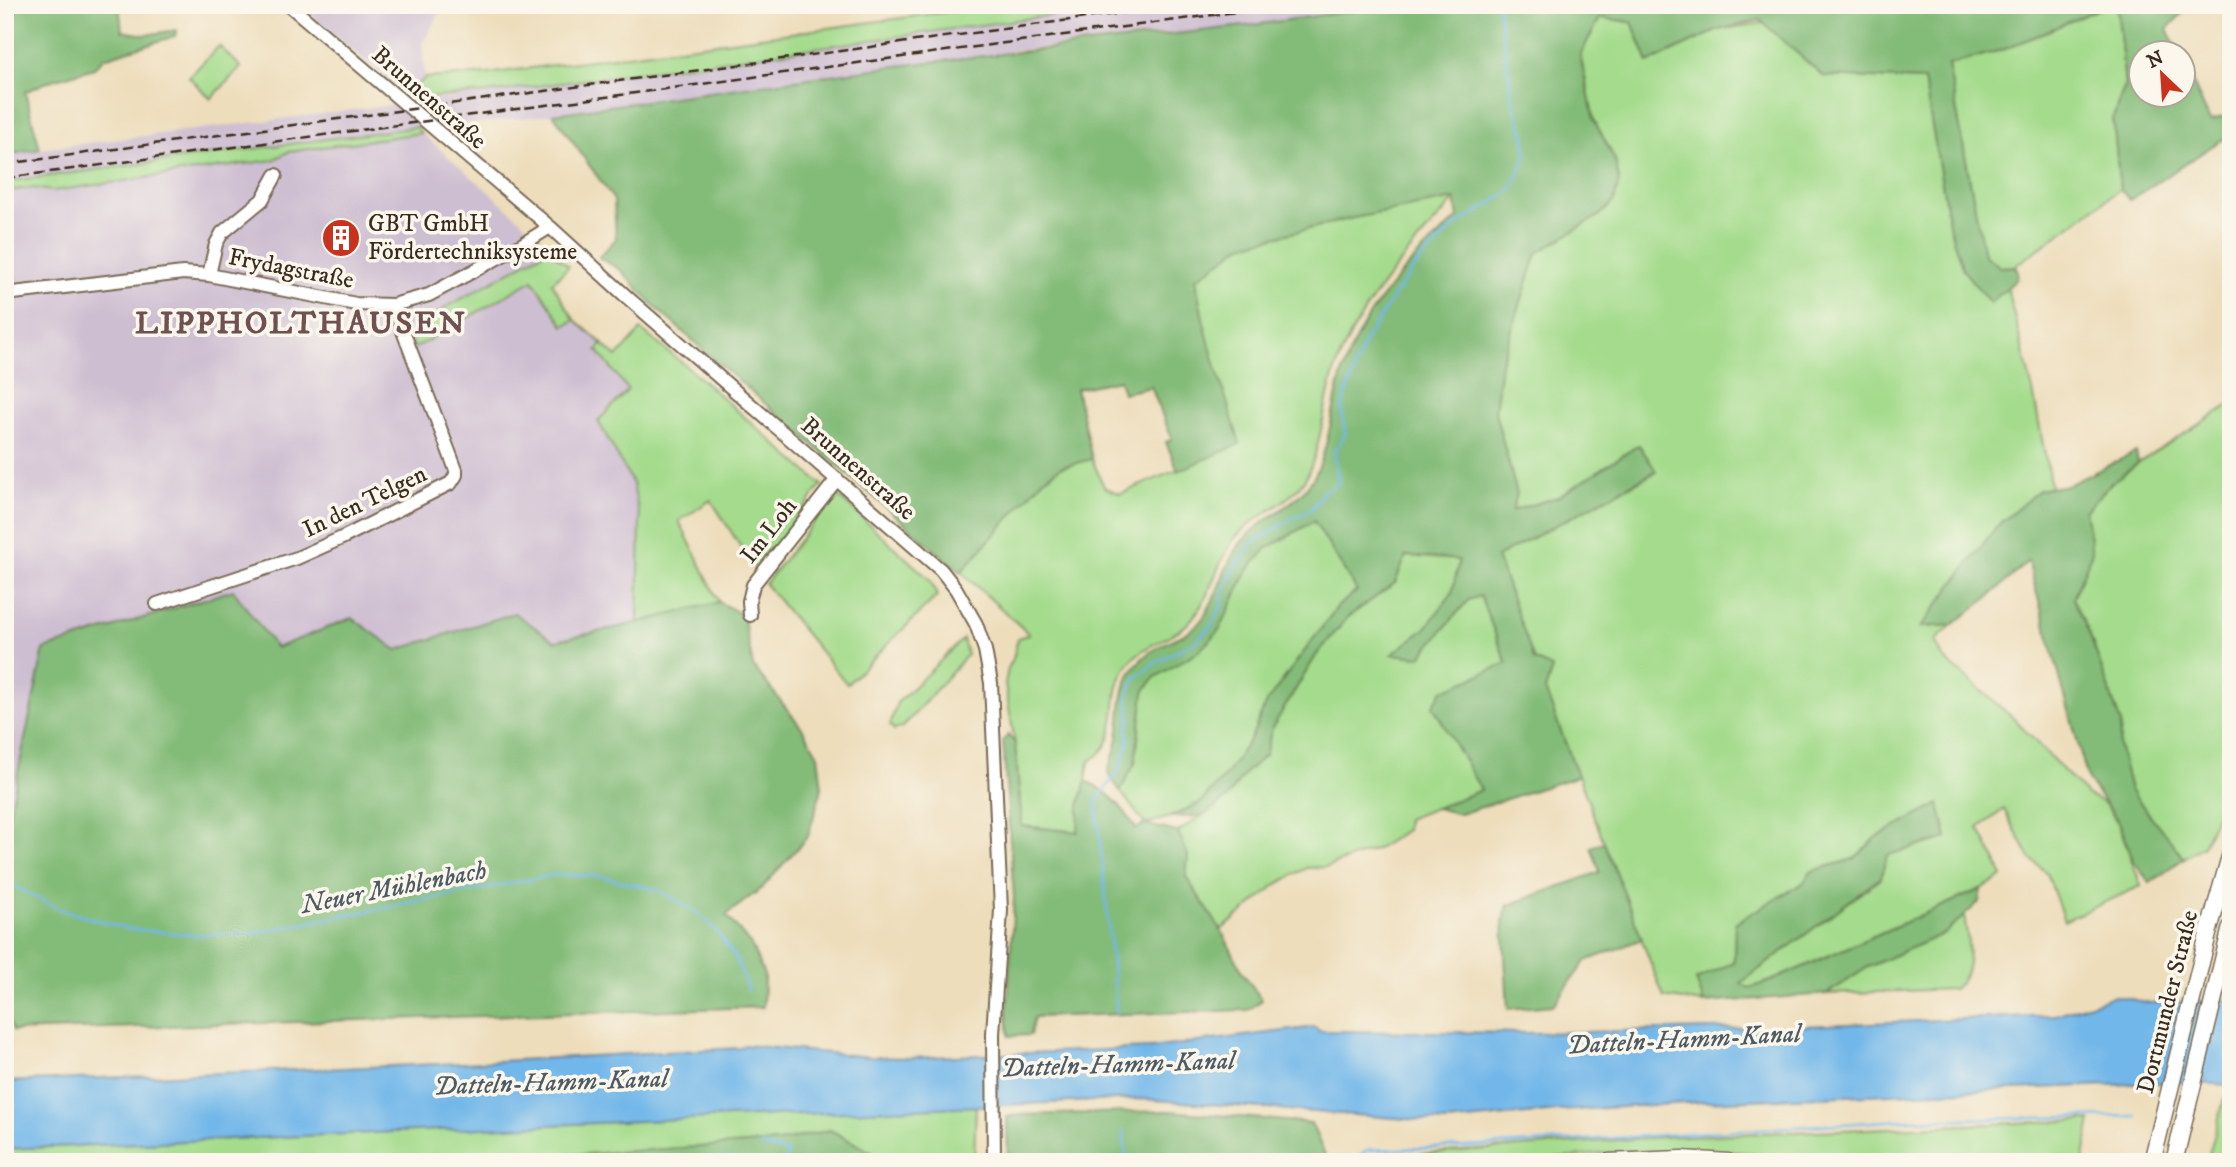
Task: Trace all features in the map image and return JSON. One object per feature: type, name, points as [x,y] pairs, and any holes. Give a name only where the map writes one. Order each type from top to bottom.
[{"type":"main road","name":"Dortmunder Straße","points":[[2152,1162],[2231,853]]},
{"type":"main road","name":"Dortmunder Straße","points":[[2174,1162],[2231,927]]},
{"type":"main road","points":[[1609,1162],[1682,1159],[1728,1162]]},
{"type":"street","name":"Brunnenstraße","points":[[289,5],[550,227],[948,578],[960,594],[976,624],[985,650],[993,705],[1001,910],[993,1034],[993,1162]]},
{"type":"street","points":[[209,275],[216,244],[222,233],[262,200],[276,174]]},
{"type":"street","name":"Frydagstraße","points":[[5,294],[183,273],[209,275],[356,304],[393,305],[429,295],[550,227]]},
{"type":"street","name":"In den Telgen","points":[[156,604],[297,558],[451,483],[456,470],[393,305]]},
{"type":"street","name":"Im Loh","points":[[750,615],[749,601],[753,585],[837,479]]},
{"type":"shaded area","points":[[299,5],[433,5],[442,9],[422,44],[425,78],[406,95]]},
{"type":"shaded area","points":[[1125,5],[1392,5],[1253,25],[1020,50],[553,114],[446,127],[416,127],[5,182],[5,155],[40,149],[488,93]]},
{"type":"shaded area","points":[[421,133],[520,219],[548,250],[445,308],[415,348],[533,280],[564,326],[574,319],[603,345],[597,350],[628,390],[598,421],[633,484],[640,519],[638,623],[555,641],[514,613],[397,650],[352,618],[276,648],[233,590],[44,649],[5,834],[5,191],[32,188],[53,191],[273,160],[288,152]]},
{"type":"green space","points":[[5,5],[119,5],[122,31],[145,35],[177,30],[175,36],[104,58],[94,68],[49,81],[25,92],[40,149],[5,155]]},
{"type":"green space","points":[[998,5],[1125,5],[488,93],[411,99],[406,95],[425,78],[487,74]]},
{"type":"green space","points":[[1392,5],[2108,5],[2005,49],[1948,65],[1984,255],[2000,267],[2015,266],[2018,272],[2017,279],[1990,303],[1963,270],[1950,229],[1924,80],[1823,76],[1760,20],[1718,30],[1648,63],[1632,22],[1600,18],[1580,55],[1594,120],[1615,160],[1619,181],[1614,202],[1600,215],[1537,253],[1501,363],[1495,412],[1517,494],[1512,511],[1558,497],[1639,445],[1656,471],[1497,557],[1534,660],[1552,668],[1545,690],[1578,776],[1460,814],[1436,808],[1481,790],[1433,706],[1442,691],[1507,663],[1480,596],[1468,600],[1420,657],[1392,654],[1425,629],[1452,593],[1459,560],[1406,556],[1395,583],[1348,617],[1317,654],[1272,728],[1265,755],[1245,773],[1227,798],[1202,816],[1170,817],[1200,803],[1226,775],[1252,736],[1266,703],[1338,606],[1357,591],[1314,521],[1266,549],[1247,571],[1220,629],[1200,650],[1154,678],[1144,692],[1135,763],[1120,791],[1108,773],[1117,743],[1123,694],[1131,672],[1150,652],[1198,624],[1209,608],[1239,545],[1256,528],[1298,496],[1312,480],[1326,444],[1342,374],[1361,329],[1405,269],[1458,218],[1455,199],[1353,218],[1242,245],[1196,279],[1209,341],[1240,444],[1178,471],[1166,442],[1172,439],[1151,387],[1123,393],[1119,380],[1076,389],[1092,459],[1061,467],[1043,480],[961,572],[655,307],[622,271],[599,257],[616,239],[614,200],[553,114],[888,67],[1253,25]]},
{"type":"green space","points":[[2108,5],[2117,5],[2125,85],[2113,118],[2120,189],[2015,266],[2000,267],[1984,255],[1948,65],[2005,49]]},
{"type":"green space","points":[[2117,5],[2190,5],[2167,29],[2171,38],[2128,38],[2128,108],[2198,108],[2198,95],[2210,121],[2231,114],[2231,137],[2220,141],[2130,200],[2120,189],[2113,118],[2125,85]]},
{"type":"green space","points":[[1600,18],[1632,22],[1648,63],[1718,30],[1764,23],[1823,76],[1924,80],[1950,229],[1963,270],[1995,297],[2007,288],[2033,391],[2051,488],[2039,490],[1921,627],[1952,625],[1935,641],[1943,658],[2012,717],[2088,796],[2104,803],[2118,823],[2141,886],[2064,921],[2047,873],[2030,858],[2004,809],[1979,828],[2003,876],[1981,889],[1771,981],[1749,988],[1740,983],[1880,879],[1887,855],[1947,838],[1939,805],[1877,837],[1854,859],[1812,871],[1803,883],[1735,923],[1734,963],[1697,980],[1704,1003],[1664,997],[1545,690],[1552,669],[1534,661],[1496,557],[1656,472],[1639,445],[1558,497],[1511,511],[1495,412],[1501,363],[1537,253],[1600,215],[1619,181],[1615,160],[1594,120],[1580,54]]},
{"type":"green space","points":[[219,46],[241,67],[211,99],[189,77]]},
{"type":"green space","points":[[417,127],[421,133],[288,152],[273,160],[53,191],[32,188],[5,191],[5,182]]},
{"type":"green space","points":[[1455,199],[1388,278],[1346,343],[1332,380],[1312,462],[1300,485],[1282,502],[1250,524],[1232,542],[1201,606],[1186,625],[1142,651],[1122,674],[1111,732],[1100,753],[1089,762],[1079,806],[1079,832],[1022,826],[1015,743],[1005,684],[1018,638],[1029,634],[961,572],[1043,480],[1061,467],[1092,459],[1104,487],[1120,494],[1239,444],[1207,339],[1195,279],[1242,245],[1353,218]]},
{"type":"green space","points":[[548,250],[569,266],[552,283],[575,320],[564,326],[533,280],[415,348],[409,336],[445,308]]},
{"type":"green space","points":[[641,330],[822,485],[756,571],[711,500],[679,521],[719,602],[638,623],[640,519],[633,484],[598,421],[628,390],[597,350],[603,344],[617,357]]},
{"type":"green space","points":[[2231,404],[2231,782],[2203,846],[2184,858],[2130,790],[2119,745],[2121,724],[2089,633],[2073,599],[2092,552],[2085,511],[2111,483],[2138,463]]},
{"type":"green space","points":[[2136,452],[2138,463],[2111,483],[2085,511],[2092,552],[2073,599],[2089,633],[2121,724],[2119,745],[2130,790],[2184,858],[2150,883],[2133,860],[2119,822],[2088,780],[2028,561],[1989,597],[1952,625],[1921,627],[1996,527],[2039,490],[2068,485]]},
{"type":"green space","points":[[836,494],[930,580],[937,596],[847,684],[765,584]]},
{"type":"green space","points":[[1314,521],[1357,591],[1338,606],[1266,703],[1252,736],[1226,775],[1200,803],[1170,817],[1145,824],[1120,791],[1135,763],[1144,692],[1154,678],[1200,650],[1220,629],[1247,571],[1266,549]]},
{"type":"green space","points":[[1405,556],[1459,559],[1453,593],[1425,629],[1393,654],[1420,657],[1468,600],[1480,596],[1507,664],[1442,691],[1433,706],[1482,790],[1407,819],[1406,830],[1377,849],[1326,867],[1306,868],[1277,884],[1221,930],[1186,877],[1188,855],[1178,832],[1227,798],[1245,773],[1265,755],[1272,728],[1317,654],[1348,617],[1395,583]]},
{"type":"green space","points":[[233,590],[276,648],[352,618],[397,650],[514,613],[555,641],[719,602],[743,615],[753,666],[802,728],[818,755],[822,788],[808,836],[763,887],[726,915],[751,945],[764,975],[763,1007],[13,1031],[5,1011],[5,834],[44,649]]},
{"type":"green space","points":[[963,639],[967,655],[903,727],[894,730],[890,725],[897,703]]},
{"type":"green space","points":[[1008,735],[1015,743],[1022,826],[1078,832],[1079,806],[1086,781],[1115,801],[1136,829],[1145,824],[1178,832],[1188,855],[1186,877],[1262,1000],[1248,1010],[1034,1017],[1030,1035],[1009,1036],[1007,1017],[1014,897],[1003,741]]},
{"type":"green space","points":[[1939,804],[1947,838],[1888,855],[1880,878],[1741,983],[1749,988],[1771,981],[1981,889],[1979,902],[1945,933],[1868,967],[1827,994],[1704,1003],[1696,980],[1734,962],[1735,923],[1803,883],[1812,871],[1854,859],[1877,837]]},
{"type":"green space","points":[[1604,842],[1642,939],[1586,961],[1553,1005],[1508,1009],[1503,920],[1508,905],[1600,872],[1591,847]]},
{"type":"green space","points":[[1964,916],[1968,965],[1960,982],[1953,989],[1827,994],[1868,967],[1945,933]]},
{"type":"green space","points":[[2224,1099],[2231,1100],[2231,1162],[2207,1162]]},
{"type":"green space","points":[[976,1106],[974,1162],[873,1162],[873,1153],[830,1130],[778,1142],[457,1162],[5,1162],[5,1149]]},
{"type":"green space","points":[[1169,1111],[1311,1123],[1328,1162],[1008,1162],[1007,1117]]},
{"type":"green space","points":[[2091,1120],[2083,1162],[1812,1162],[1737,1152],[1619,1152],[1526,1162],[1422,1162],[1420,1154],[1663,1137]]},
{"type":"green space","points":[[830,1130],[873,1153],[873,1162],[457,1162],[778,1142]]},
{"type":"water","name":"Datteln-Hamm-Kanal","points":[[2115,996],[2151,1003],[2231,1000],[2231,1085],[2180,1082],[1701,1102],[1557,1111],[1447,1122],[1141,1099],[5,1149],[5,1082],[462,1063],[740,1048],[744,1045],[909,1058],[1151,1048],[1315,1027],[1319,1031],[1534,1033],[1759,1028],[2055,1015]]},
{"type":"waterway","points":[[1117,1012],[1096,801],[1119,771],[1129,741],[1128,695],[1135,678],[1158,661],[1195,642],[1211,626],[1233,571],[1252,544],[1312,509],[1324,491],[1339,483],[1334,456],[1345,435],[1342,409],[1365,341],[1419,261],[1456,225],[1505,195],[1513,187],[1526,156],[1525,137],[1513,101],[1498,5]]},
{"type":"waterway","name":"Neuer Mühlenbach","points":[[5,882],[62,910],[128,929],[196,935],[254,933],[553,875],[599,876],[658,890],[693,909],[714,928],[736,958],[748,990]]},
{"type":"waterway","points":[[1352,1162],[1367,1150],[1467,1147],[1904,1120],[2136,1116]]},
{"type":"waterway","points":[[1123,1130],[1126,1154],[1130,1162]]},
{"type":"waterway","points":[[759,1146],[788,1153],[785,1162]]},
{"type":"waterway","points":[[630,1162],[732,1158],[741,1162]]},
{"type":"railway","points":[[5,164],[1181,5]]},
{"type":"railway","points":[[5,178],[1287,5]]},
{"type":"place","name":"GBT GmbH Fördertechniksysteme","points":[[341,238]]},
{"type":"district","name":"LIPPHOLTHAUSEN","points":[[301,324]]}]
